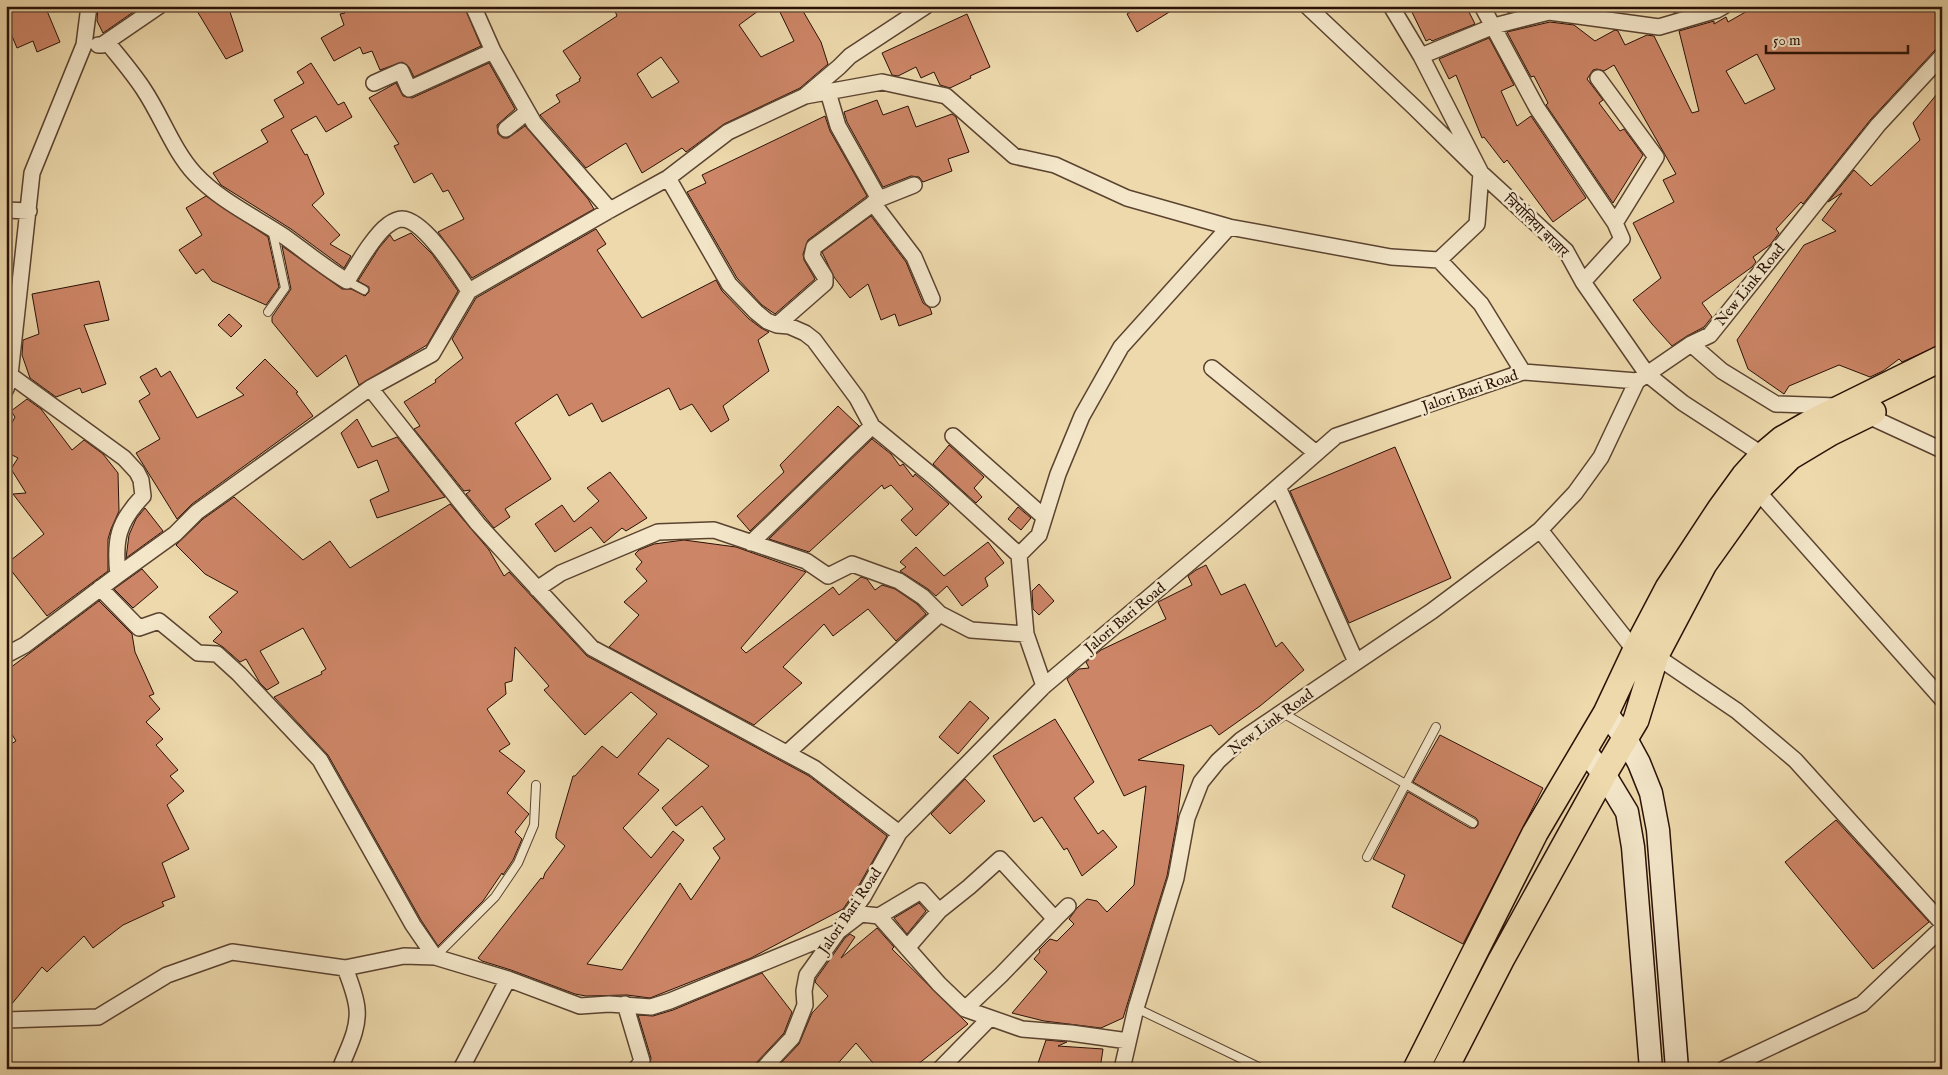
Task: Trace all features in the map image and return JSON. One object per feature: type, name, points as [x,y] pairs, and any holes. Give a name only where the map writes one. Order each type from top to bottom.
[{"type":"main road","points":[[1856,410],[1942,358]]},
{"type":"main road","points":[[1416,1069],[1535,833],[1643,651],[1678,572],[1720,509],[1750,484],[1771,462],[1782,439],[1810,423],[1856,410],[1942,376]]},
{"type":"main road","points":[[1445,1069],[1500,960],[1604,774],[1626,739],[1642,702],[1643,651]]},
{"type":"street","points":[[89,6],[84,44],[32,173],[8,382],[114,449],[137,472],[143,487],[143,496],[124,518],[116,553],[118,575]]},
{"type":"street","points":[[84,44],[102,45],[159,6]]},
{"type":"street","points":[[473,6],[493,51],[534,123],[610,210]]},
{"type":"street","points":[[805,96],[850,56],[926,6]]},
{"type":"street","name":"त्रिपोलिया बाजार","points":[[1307,6],[1481,173],[1566,251],[1642,377],[1683,402],[1771,462]]},
{"type":"street","points":[[1391,6],[1420,56],[1481,173],[1477,224],[1439,260]]},
{"type":"street","points":[[1482,6],[1537,108],[1614,223],[1622,239],[1583,282]]},
{"type":"street","points":[[1420,56],[1494,26],[1549,12],[1584,9],[1659,27],[1719,8]]},
{"type":"street","points":[[107,42],[144,90],[183,158],[196,174],[219,194],[325,267],[347,281],[383,230],[389,224],[402,219],[414,224],[434,242],[469,291]]},
{"type":"street","points":[[374,83],[401,71],[409,88],[493,51]]},
{"type":"street","name":"New Link Road","points":[[1122,1069],[1136,1008],[1176,878],[1187,818],[1201,782],[1218,761],[1241,740],[1432,610],[1540,530],[1575,493],[1601,457],[1642,377],[1691,344],[1710,335],[1878,125],[1942,56]]},
{"type":"street","points":[[1598,78],[1656,157],[1614,223]]},
{"type":"street","points":[[6,655],[25,645],[175,534],[197,512],[370,388],[432,354],[469,291],[668,178],[728,132],[805,96],[882,82],[946,96],[1014,156],[1055,165],[1127,198],[1229,227],[1391,258],[1439,260],[1481,304],[1524,372]]},
{"type":"street","points":[[828,92],[838,126],[876,201],[914,257],[932,299]]},
{"type":"street","points":[[506,129],[527,112]]},
{"type":"street","points":[[668,178],[729,284],[767,321],[777,325],[789,326],[805,333],[814,340],[856,398],[872,426],[935,478],[1019,555],[1026,634],[1044,686]]},
{"type":"street","points":[[777,325],[825,283],[824,277],[812,256],[814,247],[876,201],[914,185]]},
{"type":"street","points":[[6,210],[29,211]]},
{"type":"street","points":[[1019,555],[1038,535],[1058,474],[1082,416],[1120,347],[1229,227]]},
{"type":"street","points":[[1691,344],[1722,371],[1776,404],[1856,410],[1942,450]]},
{"type":"street","points":[[1212,368],[1316,453]]},
{"type":"street","name":"Jalori Bari Road","points":[[763,1069],[792,1038],[805,1005],[806,975],[863,897],[899,833],[1044,686],[1336,436],[1524,372],[1642,377]]},
{"type":"street","points":[[370,388],[478,524],[592,648],[814,768],[899,833]]},
{"type":"street","points":[[751,543],[872,426]]},
{"type":"street","points":[[953,436],[1044,517]]},
{"type":"street","points":[[1750,484],[1942,699]]},
{"type":"street","points":[[1278,486],[1356,662]]},
{"type":"street","points":[[537,589],[561,573],[658,532],[714,530],[806,561],[828,576],[852,564],[899,580],[923,597],[940,614],[971,630],[1026,634]]},
{"type":"street","points":[[1540,530],[1643,651],[1737,711],[1795,760],[1942,923]]},
{"type":"street","points":[[100,588],[139,628],[159,621],[198,653],[217,654],[239,674],[320,760],[413,925],[435,957]]},
{"type":"street","points":[[787,753],[940,614]]},
{"type":"street","points":[[1606,713],[1626,739],[1651,792],[1658,830],[1677,1069]]},
{"type":"street","points":[[1584,750],[1604,774],[1627,812],[1633,847],[1651,1069]]},
{"type":"street","points":[[906,948],[939,911],[970,887],[1000,859],[1055,919]]},
{"type":"street","points":[[6,1020],[98,1017],[166,976],[232,952],[345,968],[404,956],[435,957],[508,979],[580,1006],[625,1004],[641,1007],[661,1004],[836,933],[861,914],[878,916],[921,891],[939,911]]},
{"type":"street","points":[[964,1010],[1068,906]]},
{"type":"street","points":[[878,916],[964,1010],[1022,1029],[1071,1033],[1128,1041]]},
{"type":"street","points":[[1724,1069],[1862,1004],[1942,928]]},
{"type":"street","points":[[340,1069],[355,1031],[357,1019],[356,1002],[345,968]]},
{"type":"street","points":[[461,1069],[508,979]]},
{"type":"street","points":[[625,1004],[642,1060],[636,1069]]},
{"type":"street","points":[[940,1069],[990,1018]]},
{"type":"lane","points":[[268,312],[285,288],[272,229]]},
{"type":"lane","points":[[347,281],[364,290]]},
{"type":"lane","points":[[1282,712],[1473,823]]},
{"type":"lane","points":[[1367,857],[1436,728]]},
{"type":"lane","points":[[435,957],[495,898],[518,863],[534,825],[536,785]]},
{"type":"lane","points":[[1136,1008],[1263,1069]]},
{"type":"building","points":[[6,6],[45,6],[60,42],[37,52],[33,41],[17,48],[6,22]]},
{"type":"building","points":[[98,6],[142,6],[103,33],[97,21]]},
{"type":"building","points":[[194,6],[228,6],[243,51],[226,59]]},
{"type":"building","points":[[341,6],[464,6],[481,46],[414,77],[409,67],[402,62],[380,70],[372,51],[363,54],[360,47],[334,61],[321,38],[344,25],[340,14],[345,13]]},
{"type":"building","points":[[613,6],[765,6],[739,25],[761,57],[794,41],[777,6],[800,6],[821,42],[828,64],[800,88],[724,124],[686,152],[682,148],[642,173],[626,143],[586,168],[540,115],[560,102],[556,95],[580,81],[579,79],[581,78],[563,51],[617,16]],"holes":[[[661,57],[679,82],[652,98],[637,74]]]},
{"type":"building","points":[[1140,6],[1179,6],[1137,32],[1127,14]]},
{"type":"building","points":[[1409,6],[1466,6],[1475,24],[1432,41],[1430,39],[1426,41]]},
{"type":"building","points":[[1504,6],[1534,6],[1508,13]]},
{"type":"building","points":[[1673,6],[1696,6],[1674,13]]},
{"type":"building","points":[[1756,6],[1942,6],[1942,47],[1935,50],[1871,119],[1803,204],[1801,202],[1776,229],[1779,233],[1770,245],[1753,257],[1756,262],[1752,267],[1702,303],[1712,317],[1704,327],[1672,346],[1633,300],[1661,278],[1633,223],[1674,202],[1663,180],[1676,174],[1614,65],[1604,71],[1593,70],[1587,79],[1603,100],[1599,103],[1620,131],[1624,129],[1643,155],[1613,203],[1546,105],[1548,103],[1534,76],[1531,77],[1507,32],[1550,22],[1574,25],[1595,41],[1615,30],[1618,31],[1625,45],[1647,35],[1654,36],[1692,113],[1699,111],[1679,31],[1714,21],[1714,24],[1726,17],[1728,22]],"holes":[[[1757,54],[1775,89],[1745,104],[1726,71]]]},
{"type":"building","points":[[967,14],[990,67],[950,88],[940,85],[934,72],[921,78],[916,67],[898,76],[892,75],[882,53]]},
{"type":"building","points":[[1489,38],[1514,85],[1501,91],[1517,126],[1531,116],[1586,198],[1553,222],[1507,160],[1504,163],[1484,137],[1482,138],[1456,75],[1449,79],[1439,59]]},
{"type":"building","points":[[311,63],[338,105],[344,102],[352,117],[326,132],[316,116],[291,130],[305,155],[307,154],[324,194],[312,205],[340,235],[330,244],[351,256],[344,268],[291,229],[221,185],[213,173],[268,142],[261,130],[284,117],[274,100],[304,83],[297,72]]},
{"type":"building","points":[[489,63],[515,109],[497,125],[498,134],[503,138],[508,138],[525,126],[588,199],[594,209],[472,278],[438,232],[464,219],[448,190],[443,192],[432,173],[414,183],[394,146],[399,144],[369,98],[396,83],[403,96],[412,98]]},
{"type":"building","points":[[1942,88],[1942,344],[1902,362],[1899,359],[1883,371],[1870,377],[1839,365],[1789,386],[1784,394],[1748,369],[1737,340],[1804,245],[1836,231],[1822,220],[1842,193],[1828,202],[1854,170],[1871,186],[1920,140],[1913,123]]},
{"type":"building","points":[[877,100],[883,115],[908,106],[916,127],[952,114],[956,117],[969,152],[948,159],[952,171],[923,182],[919,177],[911,176],[883,187],[847,122],[844,112]]},
{"type":"building","points":[[825,116],[830,131],[867,196],[808,240],[803,254],[804,260],[815,279],[775,314],[762,305],[737,278],[687,192],[706,183],[702,175]]},
{"type":"building","points":[[206,196],[268,237],[279,287],[266,305],[212,281],[203,269],[196,274],[179,250],[202,235],[186,208]]},
{"type":"building","points":[[871,216],[906,262],[923,303],[930,308],[932,314],[899,326],[895,314],[881,320],[868,284],[850,298],[834,277],[822,252]]},
{"type":"building","points":[[596,229],[606,244],[597,250],[642,318],[716,280],[722,291],[749,319],[769,332],[758,340],[769,371],[723,406],[729,420],[711,432],[692,404],[680,410],[669,388],[602,422],[592,403],[569,416],[557,394],[515,423],[551,479],[505,509],[510,517],[494,528],[466,494],[470,490],[464,491],[414,429],[420,426],[404,402],[436,382],[435,380],[463,358],[452,339],[476,298]]},
{"type":"building","points":[[411,233],[432,254],[458,291],[427,345],[359,385],[346,355],[317,377],[272,322],[272,317],[291,289],[282,246],[342,289],[351,289],[365,296],[369,292],[369,287],[358,281],[379,248],[390,235],[394,241]]},
{"type":"building","points":[[99,281],[109,320],[84,325],[106,384],[82,393],[80,388],[56,397],[30,378],[22,355],[23,340],[39,334],[32,294]]},
{"type":"building","points":[[229,314],[242,326],[231,337],[218,325]]},
{"type":"building","points":[[265,359],[298,392],[296,393],[313,416],[192,504],[177,519],[136,453],[160,439],[139,401],[150,394],[140,377],[156,368],[161,377],[170,371],[197,418],[244,395],[236,388]]},
{"type":"building","points":[[27,399],[41,409],[72,450],[84,440],[103,454],[118,473],[119,511],[108,539],[108,571],[47,616],[6,564],[44,534],[13,494],[26,493],[11,469],[18,458],[6,452],[6,434],[15,417],[11,411]]},
{"type":"building","points":[[838,406],[859,426],[750,531],[737,516],[784,472],[780,465]]},
{"type":"building","points":[[357,419],[372,447],[397,437],[445,497],[377,518],[370,500],[389,491],[377,460],[358,468],[341,433]]},
{"type":"building","points":[[872,439],[891,454],[900,466],[903,464],[913,477],[915,474],[949,504],[916,536],[901,520],[913,509],[891,485],[884,489],[882,485],[809,552],[769,539]]},
{"type":"building","points":[[949,445],[984,477],[974,488],[982,497],[976,503],[933,464]]},
{"type":"building","points":[[1395,447],[1451,578],[1349,623],[1290,491]]},
{"type":"building","points":[[610,472],[647,518],[626,531],[622,528],[604,543],[591,527],[555,552],[535,524],[562,505],[574,522],[599,501],[587,488]]},
{"type":"building","points":[[234,497],[303,560],[330,541],[350,568],[450,504],[489,550],[504,576],[509,572],[587,656],[809,776],[887,836],[855,892],[843,909],[751,958],[650,998],[627,995],[586,996],[575,994],[482,961],[478,958],[541,878],[543,879],[545,873],[565,846],[556,838],[556,834],[573,776],[602,746],[617,758],[657,714],[631,692],[585,735],[544,690],[549,686],[515,647],[512,681],[505,683],[506,694],[487,709],[510,744],[499,751],[525,771],[507,793],[529,814],[515,832],[522,839],[513,860],[503,875],[502,873],[483,901],[438,946],[421,920],[328,755],[274,697],[322,674],[321,672],[326,669],[303,628],[260,651],[279,683],[267,690],[260,683],[246,659],[240,662],[213,641],[222,632],[209,617],[238,592],[205,574],[176,545],[203,519]],"holes":[[[668,738],[709,766],[662,808],[676,826],[702,806],[725,839],[713,848],[720,858],[691,900],[680,883],[622,970],[587,964],[684,840],[673,831],[651,858],[623,828],[659,790],[638,774]]]},
{"type":"building","points":[[1018,507],[1031,518],[1021,530],[1008,519]]},
{"type":"building","points":[[145,508],[163,531],[126,558],[129,535],[136,519]]},
{"type":"building","points":[[684,540],[736,547],[806,572],[741,648],[746,653],[833,587],[839,595],[861,577],[867,579],[875,590],[882,585],[895,589],[917,604],[926,614],[896,641],[868,609],[833,636],[824,624],[783,667],[802,683],[754,725],[609,647],[639,615],[624,602],[647,581],[636,569],[642,562],[635,554],[639,550],[654,544]]},
{"type":"building","points":[[988,542],[1004,563],[985,578],[988,586],[962,606],[947,586],[936,596],[900,571],[906,567],[900,562],[916,547],[944,576]]},
{"type":"building","points":[[1206,565],[1221,595],[1245,584],[1276,647],[1282,642],[1304,670],[1260,706],[1219,735],[1211,725],[1138,760],[1184,765],[1177,821],[1167,876],[1123,1018],[1101,1028],[1044,1021],[1012,1013],[1047,972],[1034,959],[1040,952],[1039,950],[1050,939],[1057,941],[1074,924],[1069,919],[1077,908],[1087,899],[1097,901],[1107,912],[1134,885],[1146,786],[1124,796],[1067,679],[1079,669],[1089,668],[1086,662],[1101,650],[1166,619],[1158,602],[1192,585],[1188,576]]},
{"type":"building","points":[[142,569],[158,587],[133,608],[114,589]]},
{"type":"building","points":[[1039,584],[1054,601],[1039,615],[1033,609],[1032,591]]},
{"type":"building","points":[[99,601],[132,634],[135,652],[154,694],[149,696],[160,709],[146,722],[163,739],[156,745],[178,770],[170,776],[184,791],[167,805],[189,849],[162,863],[175,897],[162,902],[164,906],[123,925],[93,948],[84,936],[47,972],[42,967],[6,1011],[6,747],[16,741],[6,725],[6,671]]},
{"type":"building","points":[[970,701],[989,718],[958,754],[939,737]]},
{"type":"building","points":[[1055,719],[1094,782],[1074,798],[1098,834],[1103,830],[1117,847],[1082,876],[1067,848],[1064,850],[1042,817],[1034,822],[993,756]]},
{"type":"building","points":[[1440,735],[1543,788],[1463,944],[1392,907],[1405,875],[1373,859],[1408,792],[1470,828],[1475,828],[1478,825],[1476,818],[1413,782]]},
{"type":"building","points":[[965,779],[985,801],[950,834],[931,814]]},
{"type":"building","points":[[1836,820],[1929,922],[1873,969],[1785,862]]},
{"type":"building","points":[[919,903],[926,911],[907,934],[894,918]]},
{"type":"building","points":[[877,928],[894,947],[892,949],[968,1024],[912,1069],[878,1069],[856,1043],[833,1069],[784,1069],[780,1064],[799,1044],[812,1013],[828,996],[815,982],[816,979],[845,938],[850,934],[855,937],[841,958]]},
{"type":"building","points":[[762,973],[792,1012],[784,1033],[756,1063],[754,1069],[649,1069],[651,1058],[638,1015],[653,1016],[673,1010]]},
{"type":"building","points":[[1046,1040],[1067,1042],[1058,1046],[1103,1049],[1100,1069],[1036,1069]]}]
